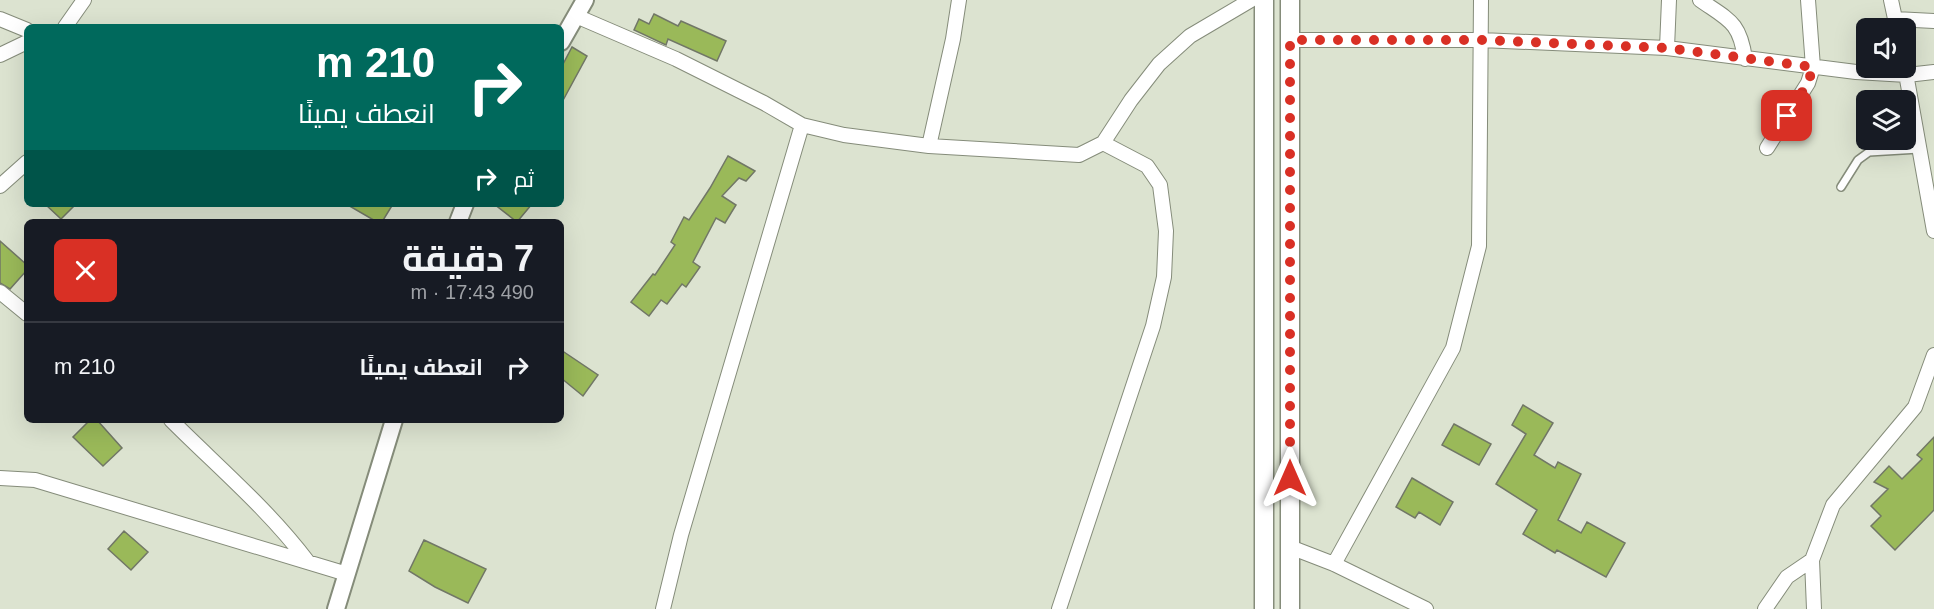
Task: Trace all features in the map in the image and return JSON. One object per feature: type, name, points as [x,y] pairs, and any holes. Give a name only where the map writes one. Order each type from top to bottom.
[{"type":"main road","points":[[1264,0],[1264,609]]},
{"type":"main road","points":[[1290,0],[1290,609]]},
{"type":"street","points":[[67,24],[84,0]]},
{"type":"street","points":[[564,36],[585,0]]},
{"type":"street","points":[[929,146],[953,39],[959,0]]},
{"type":"street","points":[[576,16],[686,64],[802,125],[844,135],[929,146],[1079,155],[1103,143],[1131,100],[1159,64],[1190,36],[1251,0]]},
{"type":"street","points":[[1334,564],[1453,348],[1479,246],[1481,0]]},
{"type":"street","points":[[1667,48],[1669,0]]},
{"type":"street","points":[[1700,0],[1734,23],[1743,40],[1745,59]]},
{"type":"street","points":[[1767,148],[1808,83],[1813,67],[1808,0]]},
{"type":"street","points":[[1891,0],[1895,18]]},
{"type":"street","points":[[0,19],[24,29]]},
{"type":"street","points":[[1916,22],[1934,21]]},
{"type":"street","points":[[1290,40],[1481,40],[1667,48],[1856,72]]},
{"type":"street","points":[[0,56],[24,44]]},
{"type":"street","points":[[1916,71],[1934,72]]},
{"type":"street","points":[[1907,78],[1919,149],[1929,181],[1934,231]]},
{"type":"street","points":[[663,609],[684,523],[802,125]]},
{"type":"street","points":[[1059,609],[1153,326],[1164,277],[1166,231],[1161,185],[1148,165],[1103,143]]},
{"type":"street","points":[[0,186],[24,165]]},
{"type":"street","points":[[0,292],[24,312]]},
{"type":"street","points":[[1814,609],[1812,560],[1833,505],[1915,407],[1934,355]]},
{"type":"street","points":[[174,423],[261,507],[308,562]]},
{"type":"street","points":[[336,609],[393,423]]},
{"type":"street","points":[[0,478],[35,480],[347,574]]},
{"type":"street","points":[[1290,547],[1334,564],[1426,609]]},
{"type":"street","points":[[1766,609],[1786,577],[1812,560]]},
{"type":"lane","points":[[1841,187],[1858,160],[1869,152],[1919,149]]},
{"type":"building","points":[[654,14],[678,26],[681,21],[726,41],[717,61],[668,39],[666,45],[634,30],[639,19],[649,24]]},
{"type":"building","points":[[572,47],[587,56],[564,98],[564,62]]},
{"type":"building","points":[[728,156],[755,171],[746,181],[739,178],[722,196],[736,205],[725,223],[716,218],[693,262],[700,267],[686,287],[682,284],[667,304],[661,300],[649,316],[631,302],[653,274],[655,275],[675,245],[671,242],[684,217],[689,220]]},
{"type":"building","points":[[48,207],[73,207],[61,219]]},
{"type":"building","points":[[351,207],[391,207],[384,219],[372,219]]},
{"type":"building","points":[[498,207],[530,207],[520,219],[513,219]]},
{"type":"building","points":[[0,241],[24,262],[24,273],[10,289],[0,283]]},
{"type":"building","points":[[564,352],[598,375],[583,396],[564,380]]},
{"type":"building","points":[[1523,405],[1553,423],[1534,455],[1555,468],[1558,462],[1581,474],[1558,520],[1581,533],[1587,522],[1625,543],[1606,577],[1557,550],[1555,553],[1523,534],[1537,510],[1496,484],[1526,434],[1512,425]]},
{"type":"building","points":[[87,423],[100,423],[122,448],[103,466],[73,437]]},
{"type":"building","points":[[1454,424],[1491,444],[1479,465],[1442,445]]},
{"type":"building","points":[[1934,437],[1934,510],[1895,550],[1871,526],[1881,516],[1871,506],[1888,489],[1874,482],[1889,466],[1902,479],[1922,459],[1917,455]]},
{"type":"building","points":[[1412,478],[1453,502],[1440,525],[1419,512],[1415,518],[1396,507]]},
{"type":"building","points":[[124,531],[148,552],[131,570],[108,549]]},
{"type":"building","points":[[424,540],[486,569],[468,603],[409,571]]},
{"type":"route","points":[[1290,478],[1290,40],[1481,40],[1667,48],[1813,67],[1808,83],[1787,116]]}]
